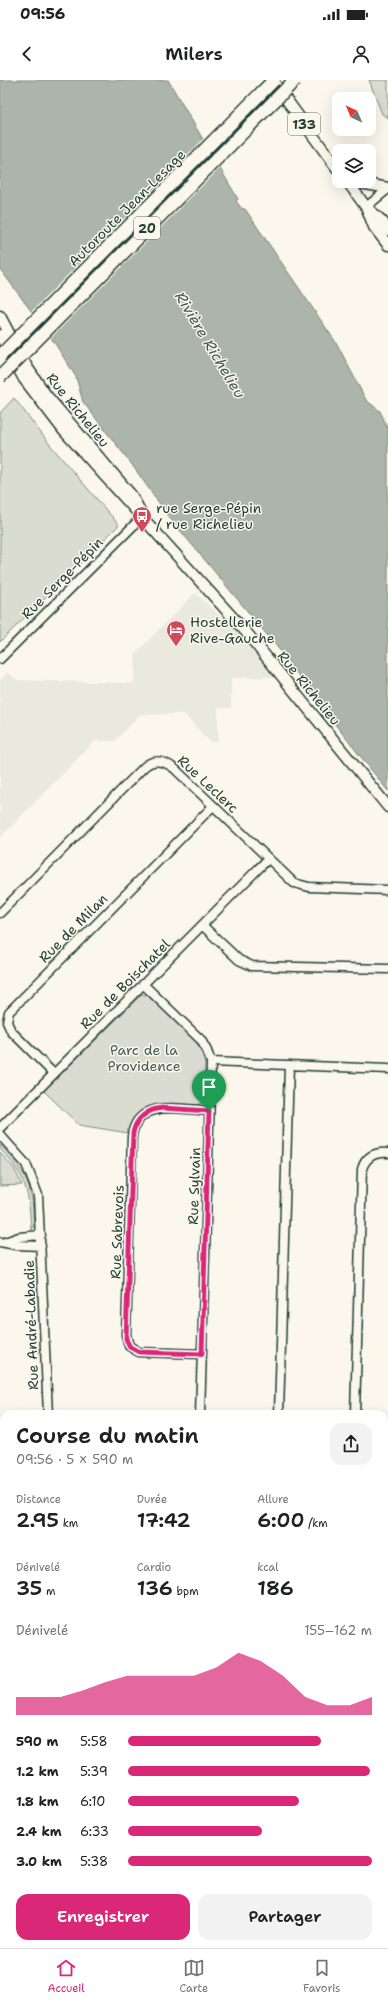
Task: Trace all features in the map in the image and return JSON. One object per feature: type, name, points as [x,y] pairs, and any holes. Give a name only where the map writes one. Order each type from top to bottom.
[{"type":"highway","name":"Autoroute Jean-Lesage","points":[[2,349],[273,80]]},
{"type":"highway","name":"Autoroute Jean-Lesage","points":[[0,377],[295,80]]},
{"type":"main road","name":"133","points":[[273,80],[332,161]]},
{"type":"main road","points":[[376,186],[388,189]]},
{"type":"main road","points":[[352,188],[366,207],[382,221],[388,230]]},
{"type":"main road","points":[[366,207],[374,227],[388,245]]},
{"type":"main road","name":"Rue Richelieu","points":[[0,316],[27,367],[46,396],[132,496],[143,516]]},
{"type":"main road","name":"Rue Richelieu","points":[[0,335],[2,349],[54,420],[132,508],[143,516],[246,632],[388,807]]},
{"type":"street","points":[[366,207],[388,189]]},
{"type":"street","name":"Rue Serge-Pépin","points":[[0,659],[143,516]]},
{"type":"street","name":"Rue Leclerc","points":[[0,913],[148,764],[160,761],[170,765],[291,881],[302,886],[388,890]]},
{"type":"street","name":"Rue de Milan","points":[[54,1074],[11,1031],[7,1022],[10,1012],[213,806]]},
{"type":"street","name":"Rue de Boischatel","points":[[0,1128],[268,859]]},
{"type":"street","points":[[202,925],[239,960],[252,966],[388,969]]},
{"type":"street","name":"Rue Sylvain","points":[[143,984],[201,1040],[211,1062],[200,1410]]},
{"type":"street","points":[[211,1062],[388,1069]]},
{"type":"street","points":[[279,1410],[289,1065]]},
{"type":"street","name":"Rue Sabrevois","points":[[202,1354],[139,1352],[129,1346],[126,1335],[132,1138],[135,1127],[142,1116],[153,1109],[163,1108],[209,1111]]},
{"type":"street","name":"Rue André-Labadie","points":[[0,1136],[21,1157],[32,1175],[38,1195],[48,1410]]},
{"type":"street","points":[[355,1410],[362,1172],[364,1164],[370,1157],[378,1153],[388,1153]]},
{"type":"street","points":[[3,1242],[19,1237],[41,1235]]},
{"type":"street","points":[[3,1242],[16,1245],[41,1246]]},
{"type":"shaded area","points":[[195,593],[242,636],[275,677],[231,678],[231,708],[218,708],[218,742],[210,742],[184,714],[140,715],[115,741],[95,741],[0,838],[0,681],[7,673],[18,680],[134,683],[136,653]]},
{"type":"green space","points":[[369,80],[388,80],[388,118],[382,114],[376,98],[376,92],[374,92]]},
{"type":"green space","points":[[14,398],[51,446],[119,525],[0,642],[0,413]]},
{"type":"green space","name":"Parc de la Providence","points":[[142,994],[149,996],[196,1042],[202,1053],[205,1065],[204,1101],[197,1105],[188,1106],[167,1104],[145,1108],[135,1117],[128,1133],[79,1125],[44,1091]]},
{"type":"green space","points":[[0,1145],[19,1167],[27,1183],[33,1212],[33,1224],[31,1230],[29,1206],[25,1186],[16,1168],[0,1149]]},
{"type":"green space","points":[[0,1153],[14,1168],[22,1185],[0,1186]]},
{"type":"water","name":"Rivière Richelieu","points":[[0,80],[168,80],[238,199],[236,201],[242,209],[245,209],[337,344],[366,400],[380,411],[388,429],[388,791],[334,723],[278,648],[169,517],[130,462],[83,402],[76,377],[54,342],[0,269]]},
{"type":"pier","points":[[204,138],[221,167],[49,340],[29,314]]},
{"type":"place","name":"rue Serge-Pépin / rue Richelieu","points":[[142,533]]},
{"type":"place","name":"Hostellerie Rive-Gauche","points":[[176,647]]},
{"type":"route","points":[[163,1108],[209,1111],[202,1354],[139,1352],[130,1347],[126,1339],[132,1138],[134,1130],[140,1118],[153,1109],[163,1108]]}]
